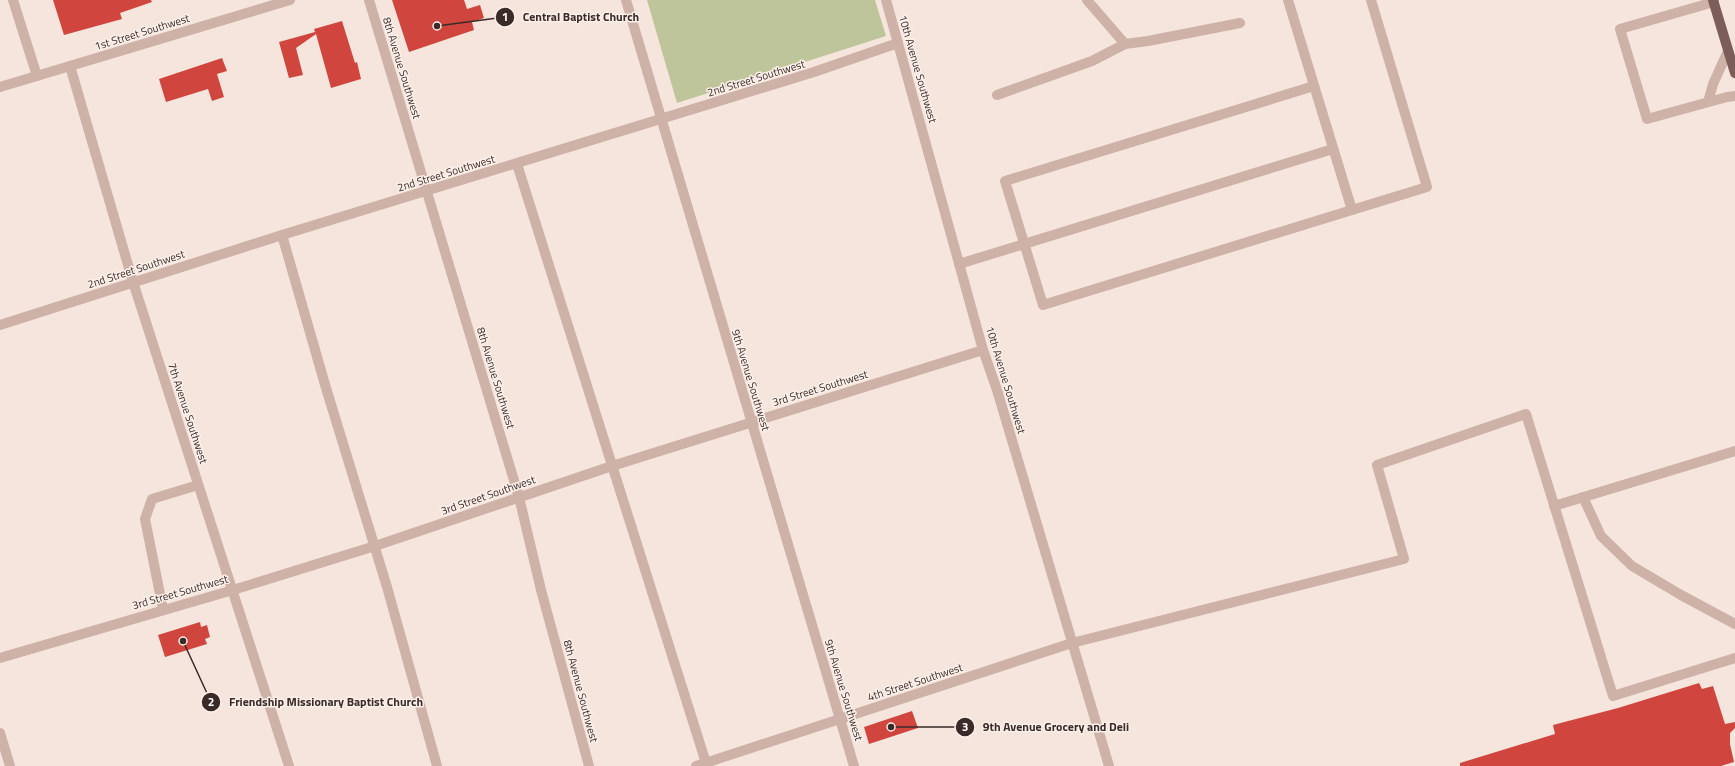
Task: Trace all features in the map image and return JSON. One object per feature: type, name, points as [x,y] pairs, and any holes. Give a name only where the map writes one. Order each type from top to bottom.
[{"type":"main road","points":[[1714,1],[1735,73]]},
{"type":"street","points":[[13,0],[37,76]]},
{"type":"street","name":"1st Street Southwest","points":[[0,87],[290,0]]},
{"type":"street","name":"8th Avenue Southwest","points":[[369,0],[519,497],[541,590],[589,766]]},
{"type":"street","name":"9th Avenue Southwest","points":[[626,0],[854,766]]},
{"type":"street","name":"10th Avenue Southwest","points":[[886,0],[983,350],[997,390],[1109,766]]},
{"type":"street","points":[[1087,0],[1125,44]]},
{"type":"street","points":[[1288,0],[1352,210]]},
{"type":"street","points":[[1314,86],[1005,181],[1043,305],[1427,188],[1371,0]]},
{"type":"street","points":[[1714,1],[1620,29],[1646,119],[1735,96]]},
{"type":"street","points":[[997,95],[1092,61],[1125,44],[1240,23]]},
{"type":"street","name":"2nd Street Southwest","points":[[0,325],[282,235],[662,120],[814,72],[898,42]]},
{"type":"street","points":[[1708,102],[1713,84],[1728,51]]},
{"type":"street","name":"7th Avenue Southwest","points":[[70,66],[133,282],[289,766]]},
{"type":"street","points":[[960,264],[1024,243],[1333,149]]},
{"type":"street","points":[[517,164],[706,763]]},
{"type":"street","points":[[282,235],[326,388],[375,546],[437,766]]},
{"type":"street","name":"3rd Street Southwest","points":[[0,658],[233,590],[375,546],[612,466],[983,350]]},
{"type":"street","name":"4th Street Southwest","points":[[696,766],[1072,644],[1404,559],[1377,465],[1526,414],[1554,506]]},
{"type":"street","points":[[1735,451],[1554,506],[1613,696],[1735,658]]},
{"type":"street","points":[[164,609],[145,518],[152,500],[198,484]]},
{"type":"street","points":[[1583,497],[1601,536],[1632,566],[1681,595],[1735,624]]},
{"type":"street","points":[[0,733],[10,766]]},
{"type":"green space","points":[[647,0],[875,0],[886,36],[677,103]]},
{"type":"building","points":[[53,0],[151,0],[152,2],[120,13],[122,19],[64,35]]},
{"type":"building","points":[[392,0],[464,0],[467,9],[480,5],[484,18],[472,22],[474,30],[409,52]]},
{"type":"building","points":[[342,21],[355,63],[357,62],[361,79],[331,88],[316,34],[296,48],[303,75],[289,78],[279,42],[315,32],[314,29]]},
{"type":"building","points":[[222,58],[227,71],[217,74],[224,97],[212,101],[208,89],[166,102],[159,79]]},
{"type":"building","points":[[200,622],[201,627],[207,625],[210,637],[205,639],[207,644],[165,657],[158,635]]},
{"type":"building","points":[[1699,683],[1702,689],[1713,686],[1725,724],[1735,722],[1735,728],[1730,733],[1730,744],[1734,762],[1721,766],[1460,766],[1460,763],[1555,734],[1553,725],[1618,708]]},
{"type":"building","points":[[912,711],[918,728],[869,744],[864,727]]},
{"type":"place","name":"Central Baptist Church","points":[[437,26]]},
{"type":"place","name":"Friendship Missionary Baptist Church","points":[[183,641]]},
{"type":"place","name":"9th Avenue Grocery and Deli","points":[[891,727]]}]
